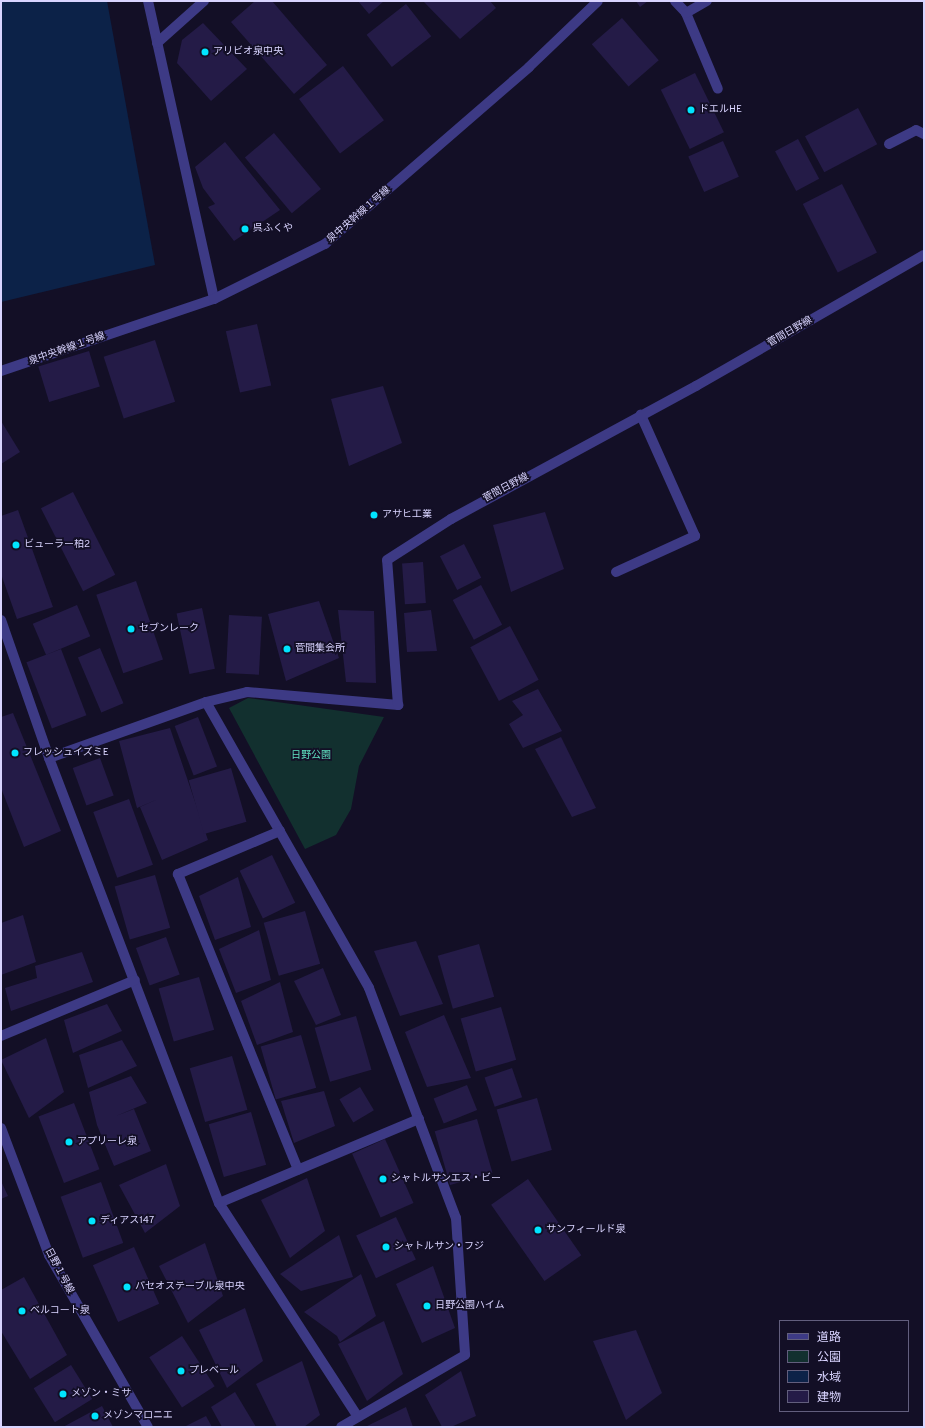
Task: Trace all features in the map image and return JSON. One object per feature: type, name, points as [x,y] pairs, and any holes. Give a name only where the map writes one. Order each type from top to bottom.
[{"type":"street","points":[[148,1],[214,299]]},
{"type":"street","points":[[157,43],[204,1]]},
{"type":"street","name":"泉中央幹線１号線","points":[[1,371],[214,299],[325,244],[529,67],[598,1]]},
{"type":"street","points":[[675,1],[686,13],[718,89]]},
{"type":"street","points":[[686,13],[707,1]]},
{"type":"street","points":[[889,144],[916,130],[924,134]]},
{"type":"street","name":"菅間日野線","points":[[206,702],[247,692],[398,705],[387,560],[451,519],[696,386],[924,255]]},
{"type":"street","points":[[616,572],[695,536],[641,415]]},
{"type":"street","points":[[1,620],[49,758],[219,1203],[358,1417]]},
{"type":"street","points":[[49,758],[206,702],[369,988],[456,1218],[465,1355],[341,1427]]},
{"type":"street","points":[[280,831],[178,874],[298,1170]]},
{"type":"street","points":[[1,1036],[135,980]]},
{"type":"street","points":[[219,1203],[419,1119]]},
{"type":"street","name":"日野１号線","points":[[1,1128],[49,1255],[148,1427]]},
{"type":"green space","name":"日野公園","points":[[248,698],[384,717],[359,766],[351,809],[336,835],[305,849],[229,708]]},
{"type":"water","points":[[1,1],[107,1],[155,265],[1,302]]},
{"type":"building","points":[[255,1],[272,1],[327,65],[294,94],[231,22]]},
{"type":"building","points":[[358,1],[384,1],[369,14]]},
{"type":"building","points":[[423,1],[490,1],[496,8],[460,39]]},
{"type":"building","points":[[636,1],[648,1],[640,7]]},
{"type":"building","points":[[406,4],[431,36],[392,67],[367,35]]},
{"type":"building","points":[[622,18],[659,60],[629,87],[592,44]]},
{"type":"building","name":"アリビオ泉中央","points":[[203,23],[247,69],[211,101],[177,63],[182,40]]},
{"type":"building","points":[[343,66],[384,120],[340,153],[299,99]]},
{"type":"building","name":"ドエルHE","points":[[695,73],[724,132],[690,149],[661,90]]},
{"type":"building","points":[[858,108],[877,144],[824,172],[805,136]]},
{"type":"building","points":[[274,133],[321,189],[292,213],[245,157]]},
{"type":"building","points":[[798,139],[819,179],[796,191],[775,151]]},
{"type":"building","points":[[723,141],[739,177],[704,192],[688,156]]},
{"type":"building","points":[[225,142],[280,210],[234,241],[208,207],[215,204],[203,188],[195,167]]},
{"type":"building","points":[[842,184],[877,253],[838,273],[803,204]]},
{"type":"building","points":[[257,324],[271,385],[240,393],[226,331]]},
{"type":"building","points":[[155,340],[175,402],[124,419],[104,357]]},
{"type":"building","points":[[89,351],[100,386],[49,402],[38,366]]},
{"type":"building","points":[[383,386],[402,443],[349,466],[331,399]]},
{"type":"building","points":[[1,421],[20,452],[1,464]]},
{"type":"building","points":[[73,492],[115,575],[83,591],[41,508]]},
{"type":"building","name":"ビューラー柏2","points":[[18,510],[53,607],[17,619],[1,574],[1,516]]},
{"type":"building","points":[[545,512],[564,569],[511,592],[493,525]]},
{"type":"building","points":[[464,544],[481,578],[457,590],[440,556]]},
{"type":"building","points":[[423,562],[426,603],[405,604],[402,563]]},
{"type":"building","name":"セブンレーク","points":[[136,581],[163,659],[123,673],[96,595]]},
{"type":"building","points":[[481,585],[502,625],[474,640],[453,600]]},
{"type":"building","points":[[319,601],[339,658],[286,681],[268,614]]},
{"type":"building","points":[[77,605],[90,636],[46,655],[33,624]]},
{"type":"building","points":[[202,608],[215,669],[189,674],[177,613]]},
{"type":"building","points":[[338,610],[374,611],[376,683],[346,682]]},
{"type":"building","points":[[431,610],[437,651],[407,652],[404,613]]},
{"type":"building","points":[[229,615],[262,617],[259,675],[226,673]]},
{"type":"building","points":[[510,626],[539,680],[499,701],[470,647]]},
{"type":"building","points":[[100,648],[123,703],[101,713],[78,657]]},
{"type":"building","points":[[61,649],[86,715],[52,729],[26,662]]},
{"type":"building","points":[[538,689],[562,731],[523,748],[509,724],[523,715],[512,701]]},
{"type":"building","name":"フレッシュイズミE","points":[[13,713],[61,831],[24,847],[1,788],[1,717]]},
{"type":"building","points":[[198,717],[217,766],[194,775],[175,726]]},
{"type":"building","points":[[170,728],[208,840],[162,860],[140,807],[158,799],[137,808],[119,741]]},
{"type":"building","points":[[561,737],[596,808],[572,817],[535,749]]},
{"type":"building","points":[[100,758],[114,796],[86,806],[73,768]]},
{"type":"building","points":[[231,768],[246,822],[204,834],[189,780]]},
{"type":"building","points":[[129,799],[153,865],[117,878],[93,812]]},
{"type":"building","points":[[272,855],[295,903],[263,918],[240,871]]},
{"type":"building","points":[[155,875],[170,928],[130,939],[115,887]]},
{"type":"building","points":[[238,877],[251,927],[215,940],[199,896]]},
{"type":"building","points":[[305,911],[320,964],[279,976],[264,923]]},
{"type":"building","points":[[23,915],[36,962],[1,975],[1,923]]},
{"type":"building","points":[[259,930],[271,980],[236,993],[219,949]]},
{"type":"building","points":[[166,937],[180,975],[150,986],[136,948]]},
{"type":"building","points":[[416,941],[443,1004],[400,1016],[374,951]]},
{"type":"building","points":[[479,944],[494,997],[453,1009],[438,956]]},
{"type":"building","points":[[82,952],[93,982],[11,1011],[5,988],[37,978],[35,966]]},
{"type":"building","points":[[323,968],[341,1015],[316,1025],[294,981]]},
{"type":"building","points":[[199,977],[214,1030],[174,1041],[159,989]]},
{"type":"building","points":[[280,982],[293,1032],[257,1045],[241,1001]]},
{"type":"building","points":[[107,1004],[122,1031],[73,1053],[64,1020]]},
{"type":"building","points":[[501,1007],[516,1060],[476,1071],[461,1019]]},
{"type":"building","points":[[444,1015],[471,1078],[427,1087],[405,1032]]},
{"type":"building","points":[[356,1016],[371,1070],[330,1082],[315,1028]]},
{"type":"building","points":[[301,1035],[316,1088],[276,1099],[261,1047]]},
{"type":"building","points":[[46,1038],[64,1092],[29,1118],[1,1060]]},
{"type":"building","points":[[122,1040],[137,1066],[88,1088],[79,1055]]},
{"type":"building","points":[[232,1056],[247,1110],[205,1122],[190,1068]]},
{"type":"building","points":[[512,1068],[522,1097],[495,1107],[485,1077]]},
{"type":"building","points":[[131,1076],[147,1103],[116,1116],[134,1109],[151,1151],[114,1166],[97,1125],[89,1092]]},
{"type":"building","points":[[467,1085],[477,1110],[444,1124],[434,1098]]},
{"type":"building","points":[[360,1087],[374,1110],[353,1123],[339,1099]]},
{"type":"building","points":[[324,1091],[335,1126],[294,1143],[281,1101]]},
{"type":"building","points":[[537,1098],[552,1150],[512,1161],[497,1110]]},
{"type":"building","name":"アプリーレ泉","points":[[74,1103],[99,1169],[64,1183],[39,1117]]},
{"type":"building","points":[[251,1112],[266,1165],[224,1177],[209,1124]]},
{"type":"building","points":[[477,1119],[492,1173],[450,1185],[435,1131]]},
{"type":"building","name":"シャトルサンエス・ビー","points":[[385,1139],[413,1203],[381,1218],[352,1154]]},
{"type":"building","points":[[166,1164],[180,1206],[145,1233],[119,1185]]},
{"type":"building","points":[[307,1178],[325,1231],[290,1258],[261,1200]]},
{"type":"building","name":"サンフィールド泉","points":[[528,1179],[581,1255],[544,1281],[491,1205]]},
{"type":"building","points":[[1,1181],[8,1196],[1,1199]]},
{"type":"building","name":"ディアス147","points":[[101,1182],[123,1243],[83,1258],[61,1197]]},
{"type":"building","name":"シャトルサン・フジ","points":[[396,1217],[416,1260],[376,1278],[356,1236]]},
{"type":"building","points":[[339,1235],[353,1277],[301,1291],[280,1274]]},
{"type":"building","points":[[205,1243],[223,1296],[188,1323],[159,1266]]},
{"type":"building","name":"パセオステーブル泉中央","points":[[134,1247],[159,1304],[118,1322],[93,1265]]},
{"type":"building","name":"日野公園ハイム","points":[[433,1266],[455,1328],[422,1343],[396,1284]]},
{"type":"building","points":[[361,1274],[376,1316],[340,1342],[337,1336],[304,1312]]},
{"type":"building","name":"ベルコート泉","points":[[24,1277],[67,1355],[30,1379],[1,1331],[1,1290]]},
{"type":"building","points":[[245,1308],[263,1361],[227,1388],[199,1330]]},
{"type":"building","points":[[384,1321],[403,1374],[367,1401],[338,1344]]},
{"type":"building","points":[[636,1330],[662,1393],[626,1420],[593,1341]]},
{"type":"building","name":"プレベール","points":[[182,1336],[215,1386],[182,1408],[149,1357]]},
{"type":"building","points":[[302,1361],[320,1415],[304,1427],[277,1427],[256,1384]]},
{"type":"building","name":"メゾン・ミサ","points":[[71,1365],[92,1399],[55,1422],[34,1388]]},
{"type":"building","points":[[461,1371],[476,1416],[451,1427],[442,1427],[425,1395]]},
{"type":"building","points":[[235,1392],[256,1427],[222,1427],[211,1407]]},
{"type":"building","name":"メゾンマロニエ","points":[[102,1406],[113,1427],[63,1427]]},
{"type":"building","points":[[406,1407],[413,1427],[365,1427]]},
{"type":"building","points":[[206,1416],[212,1427],[184,1427]]},
{"type":"place","name":"アリビオ泉中央","points":[[205,52]]},
{"type":"place","name":"ドエルHE","points":[[691,110]]},
{"type":"place","name":"呉ふくや","points":[[245,229]]},
{"type":"place","name":"アサヒ工業","points":[[374,515]]},
{"type":"place","name":"ビューラー柏2","points":[[16,545]]},
{"type":"place","name":"セブンレーク","points":[[131,629]]},
{"type":"place","name":"菅間集会所","points":[[287,649]]},
{"type":"place","name":"フレッシュイズミE","points":[[15,753]]},
{"type":"place","name":"アプリーレ泉","points":[[69,1142]]},
{"type":"place","name":"シャトルサンエス・ビー","points":[[383,1179]]},
{"type":"place","name":"ディアス147","points":[[92,1221]]},
{"type":"place","name":"サンフィールド泉","points":[[538,1230]]},
{"type":"place","name":"シャトルサン・フジ","points":[[386,1247]]},
{"type":"place","name":"パセオステーブル泉中央","points":[[127,1287]]},
{"type":"place","name":"日野公園ハイム","points":[[427,1306]]},
{"type":"place","name":"ベルコート泉","points":[[22,1311]]},
{"type":"place","name":"プレベール","points":[[181,1371]]},
{"type":"place","name":"メゾン・ミサ","points":[[63,1394]]},
{"type":"place","name":"メゾンマロニエ","points":[[95,1416]]}]
